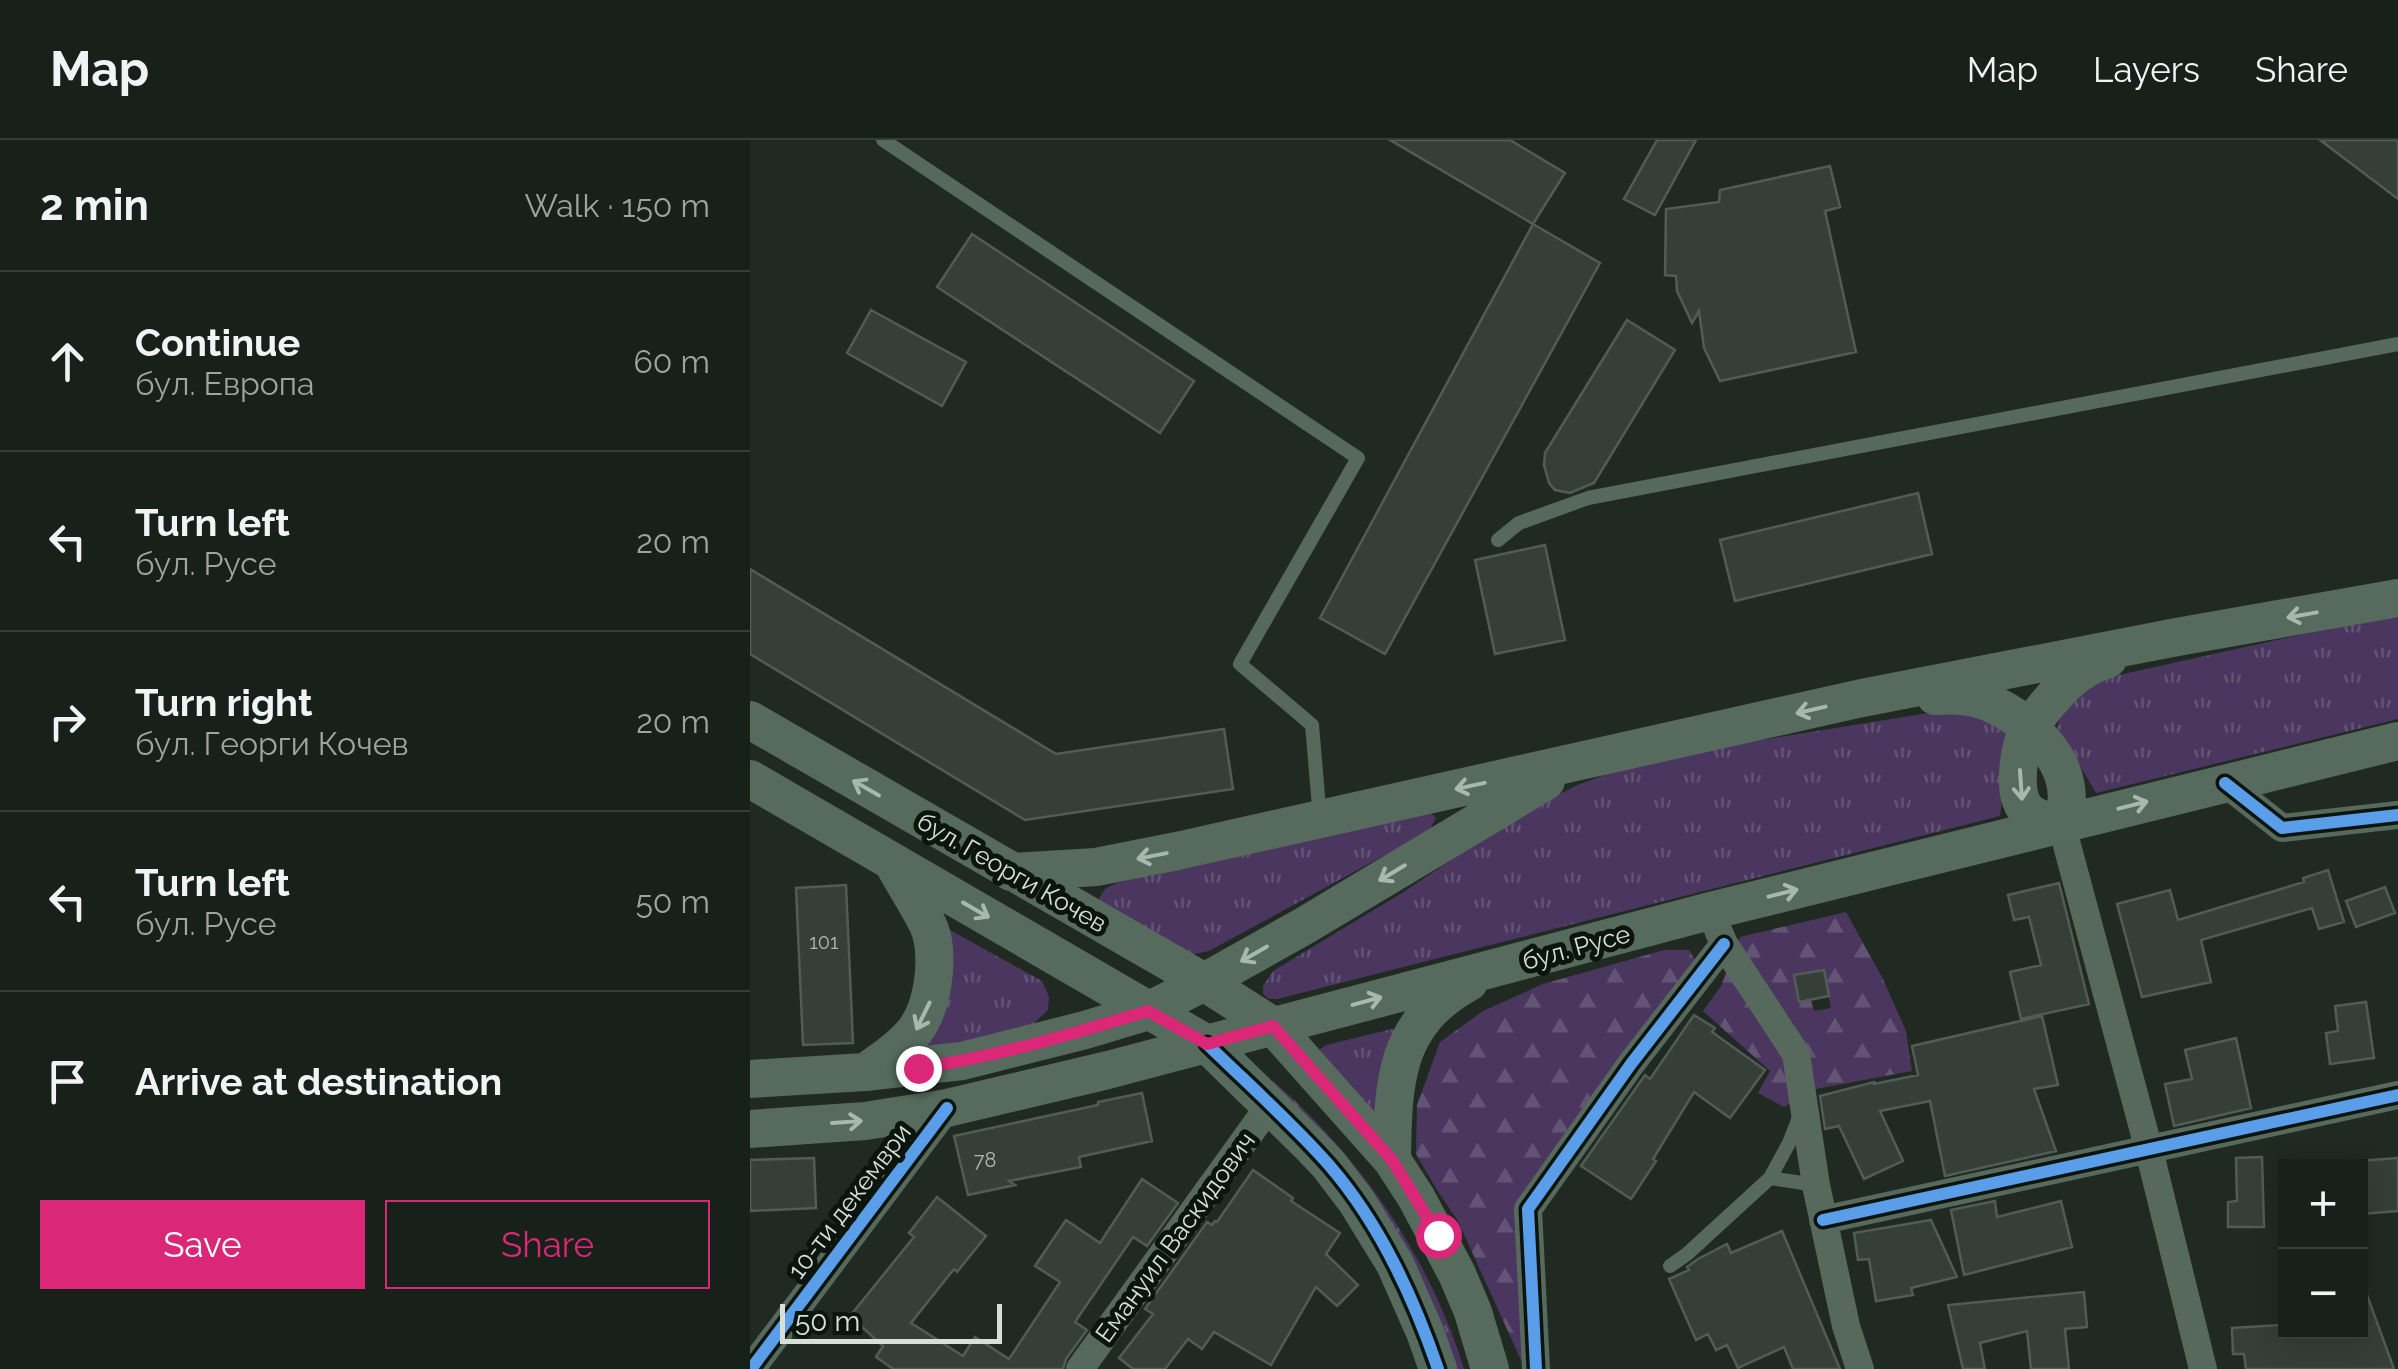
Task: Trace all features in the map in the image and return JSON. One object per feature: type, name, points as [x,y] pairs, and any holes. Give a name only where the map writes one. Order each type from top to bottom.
[{"type":"main road","points":[[1011,872],[1096,867],[1862,698],[2176,636],[2398,598]]},
{"type":"main road","points":[[2060,823],[2031,814],[2021,800],[2019,768],[2030,728],[2060,688],[2085,668],[2176,636]]},
{"type":"main road","points":[[1862,698],[1968,696],[1997,706],[2030,728]]},
{"type":"main road","name":"бул. Георги Кочев","points":[[750,720],[1204,982],[1273,1026],[1392,1160],[1416,1197],[1457,1274],[1490,1369]]},
{"type":"main road","name":"бул. Русе","points":[[750,1128],[865,1121],[947,1108],[1494,968],[1717,928],[2060,823],[2398,741]]},
{"type":"main road","points":[[750,1079],[962,1062],[1148,1011],[1304,926],[1517,797],[1599,758]]},
{"type":"main road","name":"бул. Георги Кочев","points":[[750,779],[1207,1044],[1329,1165],[1357,1202],[1395,1264],[1438,1369]]},
{"type":"main road","points":[[865,1072],[913,1035],[923,1019],[934,979],[935,957],[929,927],[892,861]]},
{"type":"main road","points":[[1392,1160],[1392,1108],[1401,1060],[1413,1033],[1446,995],[1494,968]]},
{"type":"street","points":[[2225,783],[2282,828],[2398,814]]},
{"type":"street","points":[[2060,823],[2204,1369]]},
{"type":"street","points":[[1536,1369],[1528,1209],[1631,1064],[1717,928],[1796,1054],[1823,1220],[1846,1326],[1860,1369]]},
{"type":"street","points":[[1823,1220],[2398,1095]]},
{"type":"street","name":"Емануил Васкидович","points":[[1080,1369],[1270,1105]]},
{"type":"street","name":"10-ти декември","points":[[751,1369],[947,1108]]},
{"type":"lane","points":[[883,140],[1358,458],[1240,664],[1312,726],[1320,819]]},
{"type":"lane","points":[[1498,540],[1518,523],[1588,498],[2398,344]]},
{"type":"lane","points":[[1670,1266],[1770,1178],[1804,1104]]},
{"type":"lane","points":[[1770,1178],[1816,1185]]},
{"type":"green space","points":[[2398,616],[2398,719],[2096,793],[2057,727],[2071,702],[2110,677]]},
{"type":"green space","points":[[1941,711],[1986,714],[2010,736],[2000,816],[1277,999],[1263,994],[1263,986],[1273,971],[1405,891],[1503,825],[1577,785],[1656,757]]},
{"type":"green space","points":[[1430,812],[1436,818],[1429,831],[1209,951],[1178,951],[1100,903],[1106,888],[1120,882]]},
{"type":"green space","points":[[1846,912],[1906,1031],[1912,1071],[1816,1089],[1784,1107],[1758,1093],[1770,1071],[1703,1011],[1721,986],[1740,937]],"holes":[[[1824,970],[1831,1008],[1814,1011],[1811,1000],[1798,1002],[1794,976]]]},
{"type":"green space","points":[[948,929],[1042,981],[1049,997],[1048,1010],[1033,1024],[931,1050],[926,1046]]},
{"type":"green space","points":[[1664,950],[1689,950],[1696,962],[1522,1195],[1525,1369],[1458,1221],[1416,1154],[1417,1105],[1440,1042],[1483,1011],[1543,984]]},
{"type":"green space","points":[[1392,1029],[1398,1032],[1375,1116],[1320,1049]]},
{"type":"green space","points":[[1273,1081],[1335,1142],[1388,1212],[1432,1288],[1464,1369],[1450,1369],[1267,1085]]},
{"type":"building","points":[[1390,140],[1510,140],[1565,173],[1533,224]]},
{"type":"building","points":[[1657,140],[1696,140],[1655,215],[1624,199]]},
{"type":"building","points":[[2320,140],[2398,140],[2398,199]]},
{"type":"building","points":[[1830,166],[1840,207],[1825,211],[1856,352],[1720,381],[1704,348],[1699,311],[1692,323],[1677,291],[1676,276],[1665,275],[1666,209],[1719,202],[1720,190]]},
{"type":"building","points":[[1533,224],[1600,263],[1385,654],[1320,618]]},
{"type":"building","points":[[972,234],[1194,381],[1160,433],[937,287]]},
{"type":"building","points":[[871,310],[966,362],[942,406],[847,353]]},
{"type":"building","points":[[1627,320],[1675,350],[1594,483],[1570,493],[1555,490],[1544,465],[1545,453]]},
{"type":"building","points":[[1918,493],[1932,554],[1735,601],[1720,540]]},
{"type":"building","points":[[1545,545],[1565,640],[1495,654],[1475,560]]},
{"type":"building","points":[[750,569],[1056,754],[1224,729],[1233,789],[1025,820],[750,654]]},
{"type":"building","points":[[2328,870],[2344,922],[2319,929],[2312,908],[2201,940],[2211,982],[2142,997],[2117,904],[2170,890],[2178,920],[2304,882],[2303,878]]},
{"type":"building","points":[[2059,883],[2089,1004],[2021,1019],[2010,972],[2041,965],[2029,917],[2014,920],[2008,895]]},
{"type":"building","points":[[846,885],[853,1043],[803,1045],[796,888]]},
{"type":"building","points":[[2385,887],[2395,913],[2356,927],[2346,901]]},
{"type":"building","points":[[1824,970],[1829,996],[1799,1002],[1794,975]]},
{"type":"building","points":[[2366,1002],[2374,1058],[2330,1064],[2326,1033],[2338,1031],[2335,1006]]},
{"type":"building","points":[[1694,1015],[1765,1070],[1730,1118],[1694,1092],[1631,1199],[1581,1166],[1645,1075],[1650,1079]]},
{"type":"building","points":[[2042,1016],[2058,1085],[2034,1089],[2056,1151],[1945,1176],[1930,1101],[1880,1111],[1903,1161],[1864,1179],[1839,1126],[1825,1129],[1820,1096],[1918,1075],[1912,1046]]},
{"type":"building","points":[[2236,1038],[2251,1108],[2174,1126],[2165,1084],[2192,1079],[2185,1050]]},
{"type":"building","points":[[1142,1093],[1152,1141],[1079,1157],[1081,1167],[1009,1181],[1015,1185],[968,1195],[954,1136]]},
{"type":"building","points":[[2262,1157],[2264,1227],[2228,1227],[2228,1202],[2237,1201],[2236,1158]]},
{"type":"building","points":[[814,1158],[816,1208],[750,1211],[750,1160]]},
{"type":"building","points":[[2398,1158],[2398,1211],[2368,1214],[2368,1160]]},
{"type":"building","points":[[1253,1170],[1340,1233],[1326,1254],[1358,1285],[1337,1306],[1316,1287],[1271,1365],[1214,1332],[1202,1349],[1188,1339],[1165,1369],[1133,1369],[1119,1358],[1153,1314],[1145,1309],[1207,1222],[1217,1222]]},
{"type":"building","points":[[1142,1179],[1178,1203],[1147,1246],[1133,1237],[1075,1322],[1087,1330],[1063,1369],[893,1369],[876,1357],[883,1346],[850,1316],[914,1237],[909,1233],[937,1197],[986,1236],[911,1323],[963,1356],[975,1337],[1009,1359],[1060,1282],[1035,1266],[1066,1220],[1100,1243]]},
{"type":"building","points":[[1995,1201],[1997,1217],[2061,1201],[2072,1247],[1964,1275],[1951,1210]]},
{"type":"building","points":[[1931,1220],[1957,1277],[1911,1288],[1913,1295],[1876,1301],[1869,1259],[1858,1260],[1854,1233]]},
{"type":"building","points":[[1782,1231],[1840,1369],[1793,1369],[1784,1347],[1738,1368],[1727,1345],[1716,1350],[1708,1334],[1696,1340],[1669,1279],[1727,1244],[1731,1253]]},
{"type":"building","points":[[2084,1292],[2087,1327],[2065,1329],[2069,1369],[2031,1369],[2027,1331],[1980,1343],[1985,1369],[1963,1369],[1948,1305]]},
{"type":"building","points":[[2368,1298],[2394,1369],[2246,1369],[2244,1354],[2233,1354],[2232,1328],[2278,1325],[2278,1339],[2368,1339]]},
{"type":"cycle path","points":[[2225,783],[2282,828],[2398,815]]},
{"type":"cycle path","points":[[1536,1369],[1528,1209],[1631,1064],[1724,944]]},
{"type":"cycle path","points":[[1207,1044],[1300,1134],[1347,1188],[1393,1262],[1438,1369]]},
{"type":"cycle path","points":[[1823,1220],[2398,1095]]},
{"type":"cycle path","points":[[751,1369],[947,1108]]},
{"type":"route","points":[[918,1068],[962,1062],[1148,1011],[1207,1044],[1273,1026],[1392,1160],[1438,1235]]}]
